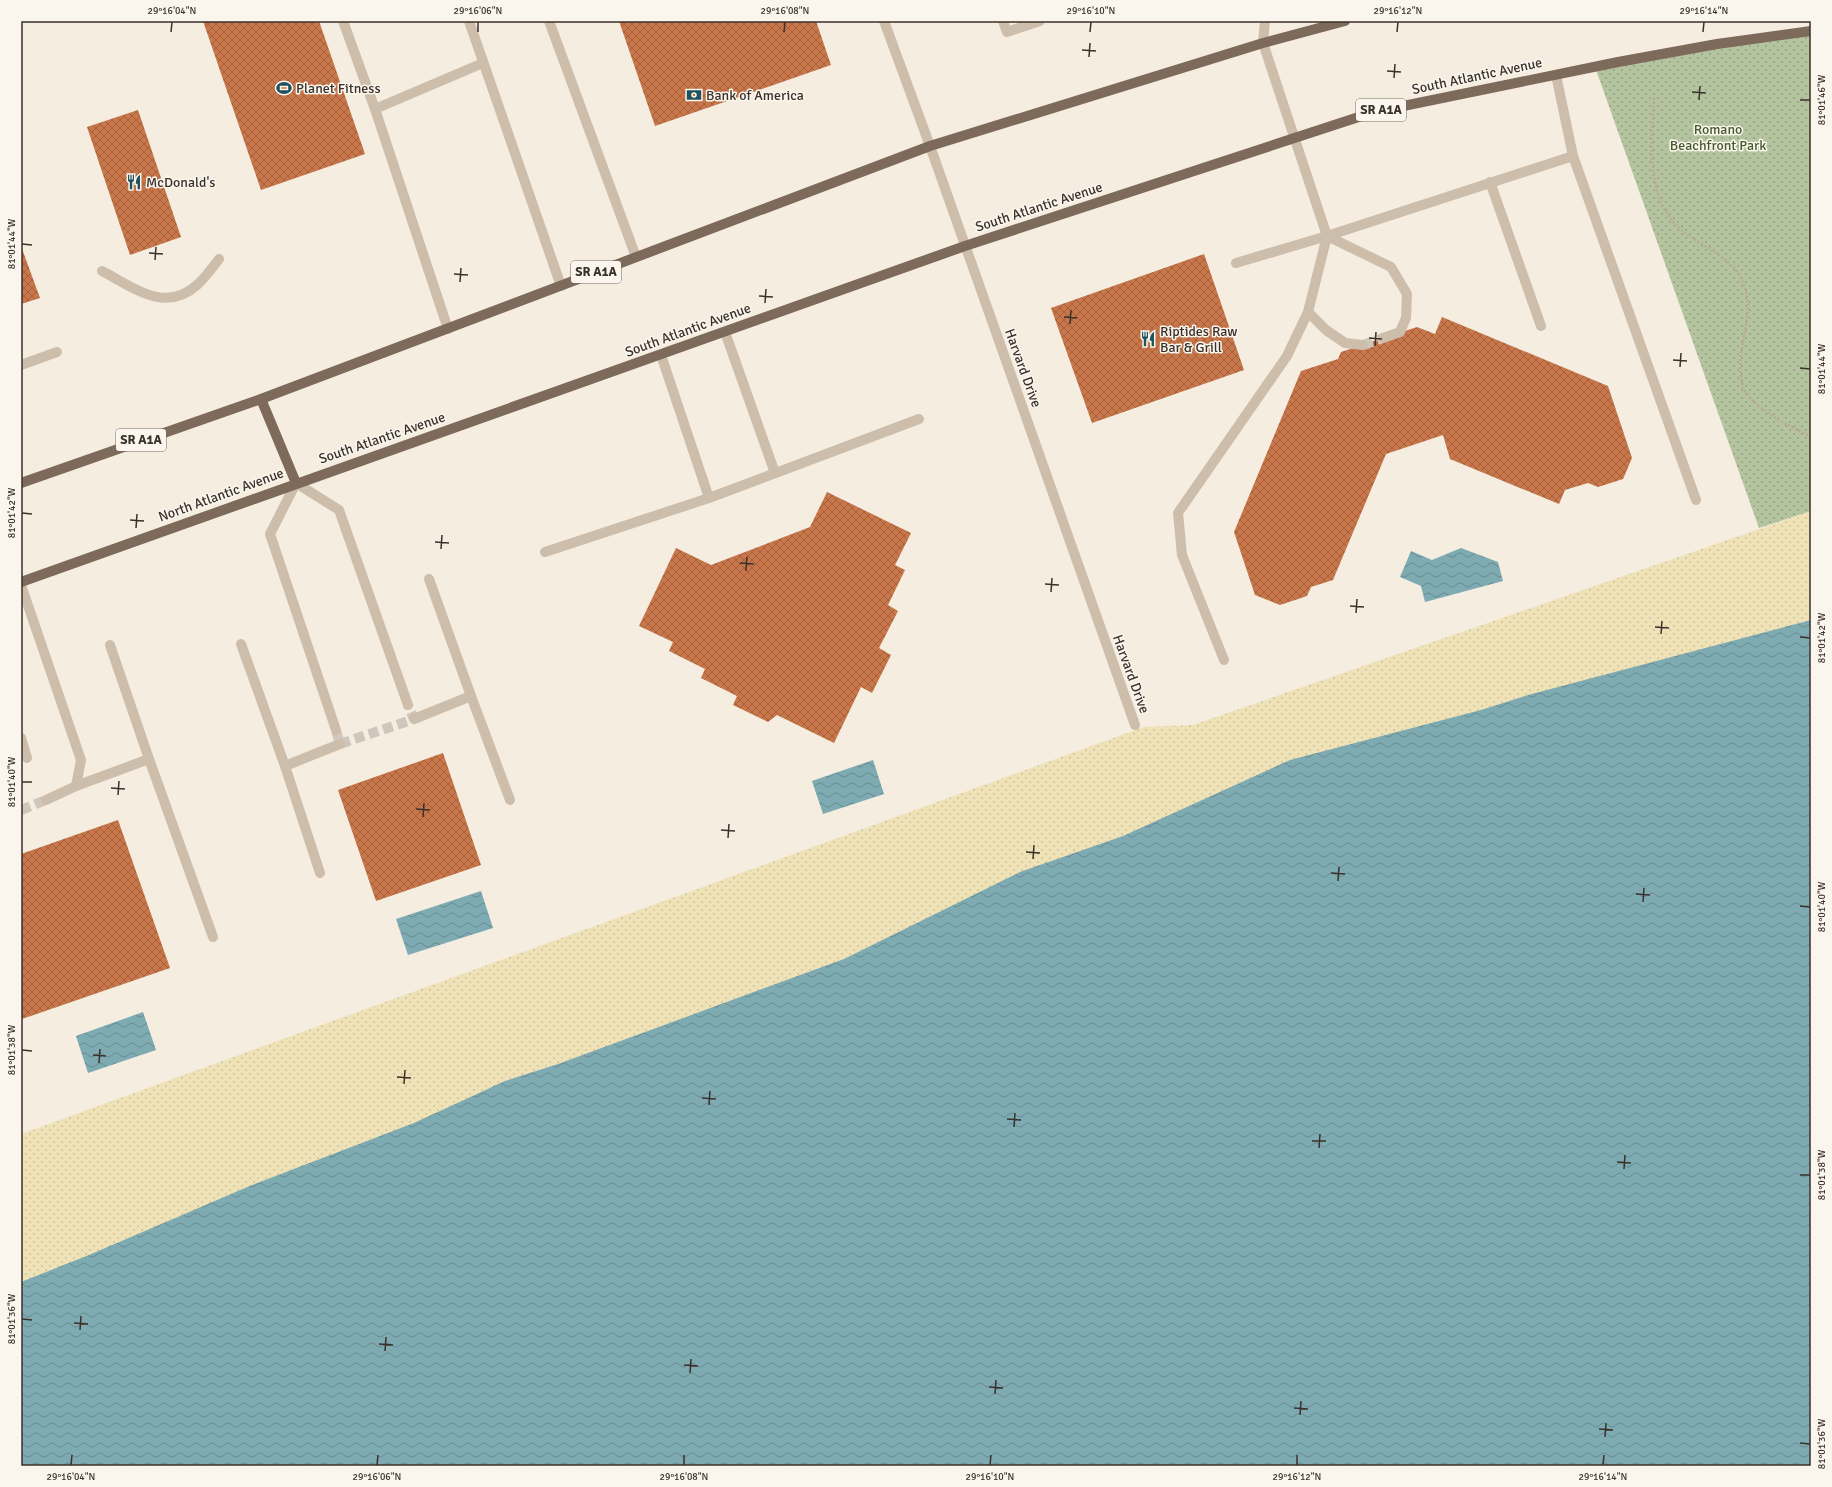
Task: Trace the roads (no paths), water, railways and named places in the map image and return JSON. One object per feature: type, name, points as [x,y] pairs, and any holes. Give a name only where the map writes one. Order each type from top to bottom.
[{"type":"main road","name":"SR A1A","points":[[21,483],[261,399],[930,146],[1263,43],[1345,21]]},
{"type":"main road","name":"South Atlantic Avenue","points":[[296,483],[965,246],[1374,112],[1717,44],[1811,31]]},
{"type":"main road","points":[[261,399],[296,483]]},
{"type":"main road","name":"North Atlantic Avenue","points":[[21,584],[296,483]]},
{"type":"street","points":[[343,21],[375,109],[448,328]]},
{"type":"street","points":[[469,21],[561,286]]},
{"type":"street","points":[[549,21],[636,257]]},
{"type":"street","name":"Harvard Drive","points":[[884,21],[930,146],[1135,725]]},
{"type":"street","points":[[1003,21],[1007,32],[1040,21]]},
{"type":"street","points":[[1224,660],[1182,555],[1178,513],[1286,356],[1308,312],[1327,236],[1263,43],[1265,21]]},
{"type":"street","points":[[375,109],[484,63]]},
{"type":"street","points":[[1556,75],[1572,156],[1696,500]]},
{"type":"street","points":[[1236,263],[1327,236],[1572,156]]},
{"type":"street","points":[[1490,182],[1541,326]]},
{"type":"street","points":[[1327,236],[1391,267],[1407,294],[1406,318],[1400,332],[1383,338]]},
{"type":"street","points":[[102,272],[149,296],[167,299],[184,294],[197,285],[219,259]]},
{"type":"street","points":[[1308,312],[1326,330],[1345,343],[1364,345]]},
{"type":"street","points":[[725,332],[775,473]]},
{"type":"street","points":[[21,364],[57,352]]},
{"type":"street","points":[[660,355],[709,498]]},
{"type":"street","points":[[545,552],[709,498],[919,419]]},
{"type":"street","points":[[336,730],[270,534],[296,483],[339,510],[408,705]]},
{"type":"street","points":[[429,579],[510,800]]},
{"type":"street","points":[[21,584],[80,760],[76,786]]},
{"type":"street","points":[[242,644],[285,766],[320,873]]},
{"type":"street","points":[[110,645],[149,759],[213,936]]},
{"type":"street","points":[[414,719],[471,696]]},
{"type":"street","points":[[21,738],[27,758]]},
{"type":"street","points":[[285,766],[340,744]]},
{"type":"street","points":[[46,800],[76,786],[149,759]]},
{"type":"water","points":[[1461,548],[1498,562],[1503,581],[1425,602],[1421,586],[1400,577],[1411,551],[1432,560]]},
{"type":"water","points":[[1811,620],[1811,1466],[21,1466],[21,1282],[89,1255],[252,1185],[414,1123],[505,1081],[558,1064],[844,959],[1020,872],[1123,836],[1290,760],[1481,710],[1528,695]]},
{"type":"water","points":[[873,760],[884,794],[823,814],[812,781]]},
{"type":"water","points":[[481,891],[493,928],[408,955],[396,919]]},
{"type":"water","points":[[143,1012],[156,1050],[88,1073],[76,1036]]},
{"type":"tunnel","points":[[1363,345],[1383,338]]},
{"type":"tunnel","points":[[336,730],[340,744],[414,719],[408,705]]},
{"type":"tunnel","points":[[21,810],[46,800]]},
{"type":"place","name":"Planet Fitness","points":[[284,88]]},
{"type":"place","name":"Bank of America","points":[[694,95]]},
{"type":"place","name":"McDonald's","points":[[134,182]]},
{"type":"place","name":"Riptides Raw Bar & Grill","points":[[1148,339]]},
{"type":"park label","name":"Romano Beachfront Park","points":[[1718,138]]}]
